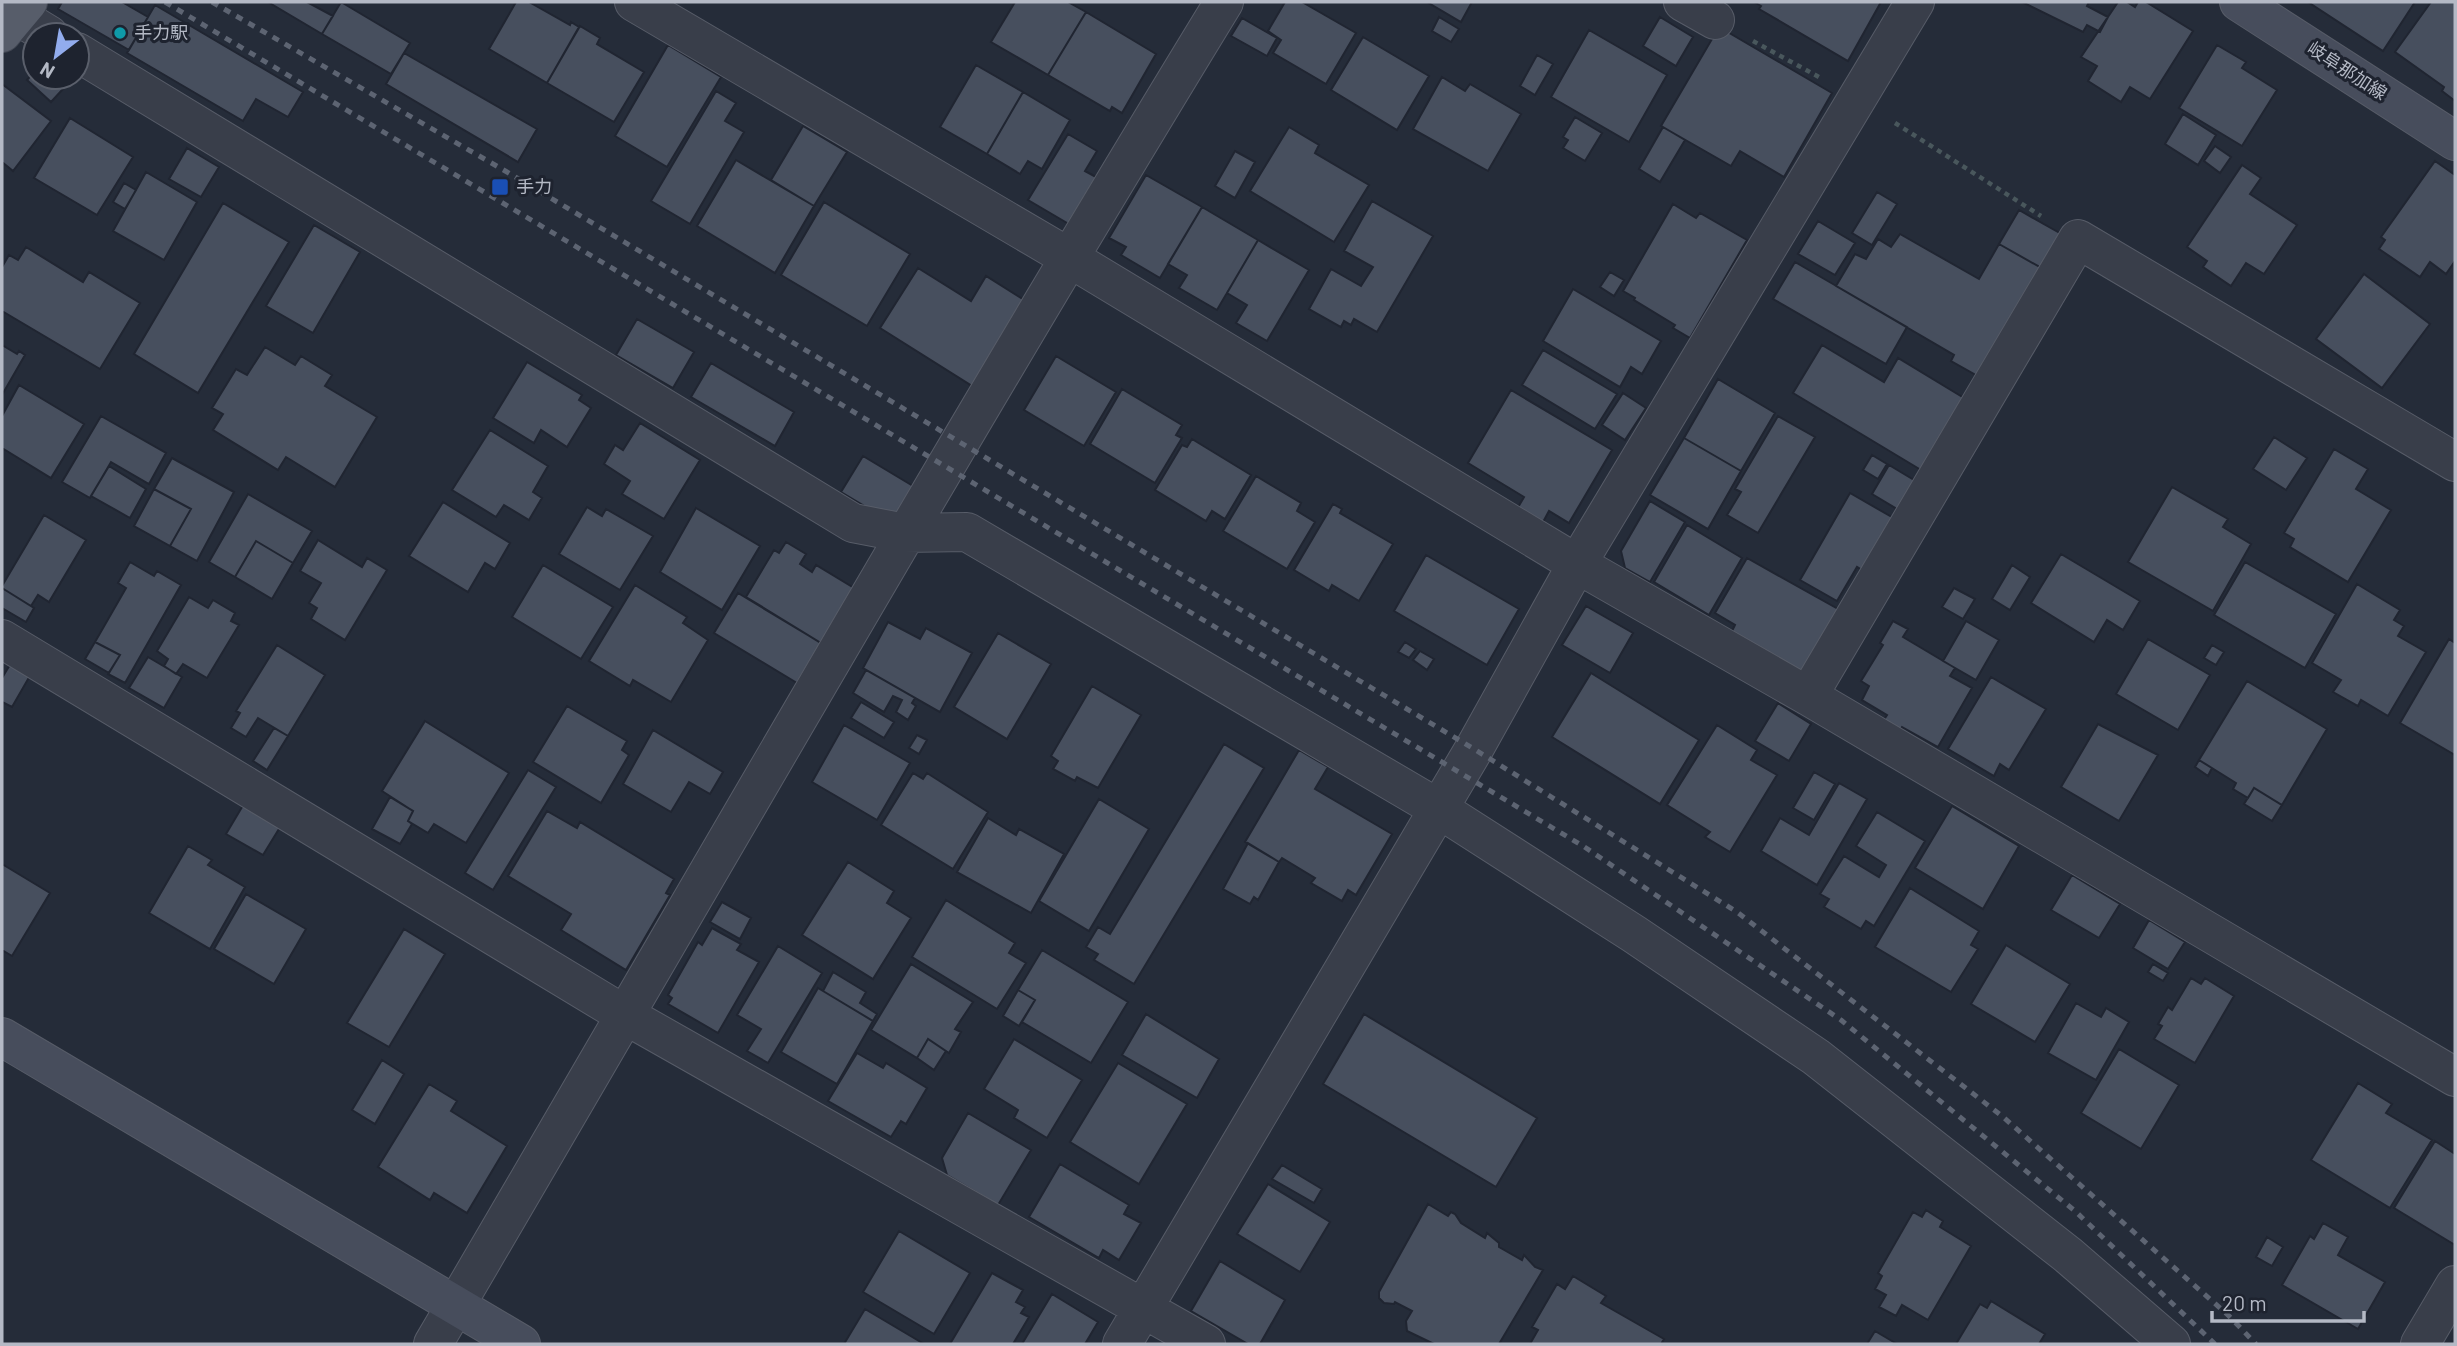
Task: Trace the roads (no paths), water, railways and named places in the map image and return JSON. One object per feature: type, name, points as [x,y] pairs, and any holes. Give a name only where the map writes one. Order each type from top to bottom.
[{"type":"street","points":[[634,2],[1068,257],[1577,564],[1808,696],[2455,1077]]},
{"type":"street","points":[[433,1344],[905,533],[1068,257],[1224,2]]},
{"type":"street","points":[[1122,1344],[1439,809],[1577,564],[1915,2]]},
{"type":"street","name":"岐阜那加線","points":[[2239,2],[2455,141]]},
{"type":"street","points":[[91,60],[853,523],[905,533],[967,532],[1439,809],[1634,934],[1816,1057],[2068,1255],[2171,1344]]},
{"type":"street","points":[[1808,696],[2078,239],[2455,462]]},
{"type":"street","points":[[2,639],[625,1015],[1206,1344]]},
{"type":"street","points":[[2,1037],[521,1344]]},
{"type":"street","points":[[2420,1344],[2455,1285]]},
{"type":"railway","points":[[165,2],[1583,846],[1841,1020],[2075,1211],[2215,1344]]},
{"type":"railway","points":[[212,2],[507,172],[1474,749],[1737,912],[2002,1116],[2228,1315],[2256,1344]]},
{"type":"place","name":"手力駅","points":[[120,33]]},
{"type":"place","name":"手力","points":[[500,187]]}]
